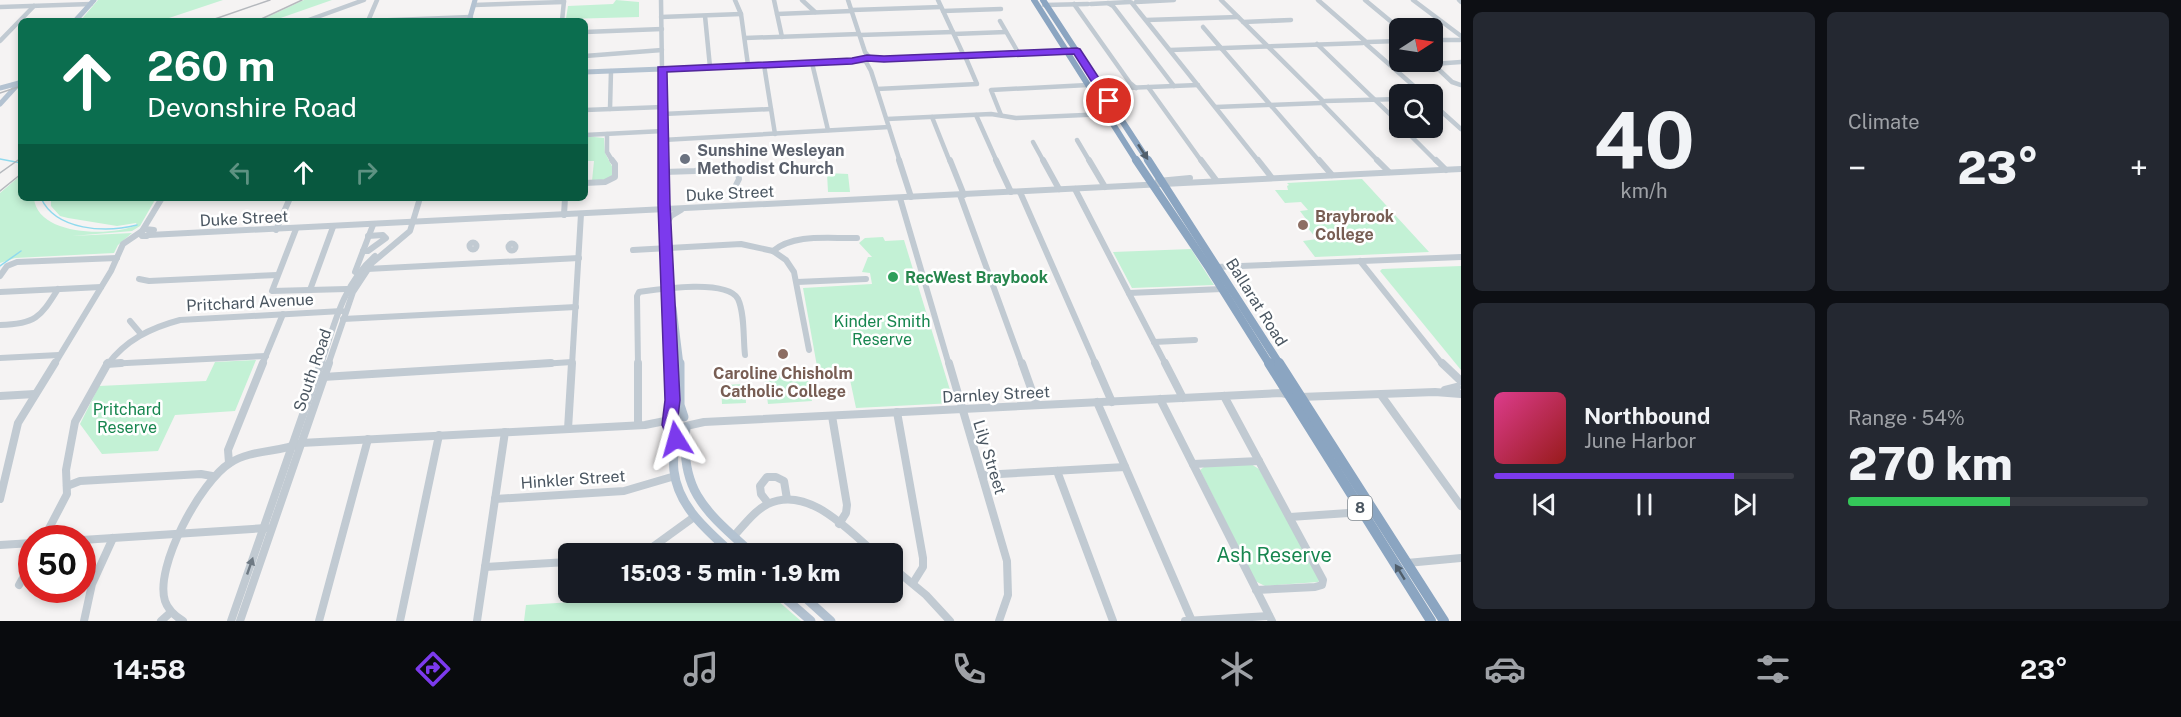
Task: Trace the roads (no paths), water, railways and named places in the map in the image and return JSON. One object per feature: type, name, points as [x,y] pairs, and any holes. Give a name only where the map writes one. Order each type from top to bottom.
[{"type":"highway","name":"Ballarat Road","points":[[1045,2],[1444,621]]},
{"type":"highway","name":"Ballarat Road","points":[[1036,3],[1152,184],[1216,269],[1222,289],[1431,621]]},
{"type":"main road","points":[[78,18],[93,2]]},
{"type":"main road","points":[[470,18],[474,3]]},
{"type":"main road","points":[[588,72],[662,69],[671,424],[676,439],[673,465],[683,499],[694,517],[722,543]]},
{"type":"main road","points":[[0,88],[18,83]]},
{"type":"main road","points":[[0,104],[18,84]]},
{"type":"main road","points":[[669,290],[680,355],[680,405],[686,423],[683,448],[686,474],[694,494],[705,510],[741,543]]},
{"type":"main road","points":[[671,424],[679,416],[686,423]]},
{"type":"main road","points":[[671,424],[678,431],[686,423]]},
{"type":"main road","name":"Hinkler Street","points":[[675,476],[686,474]]},
{"type":"main road","points":[[694,517],[705,510]]},
{"type":"main road","points":[[732,543],[734,536]]},
{"type":"main road","points":[[791,603],[811,621]]},
{"type":"main road","points":[[810,603],[830,621]]},
{"type":"street","points":[[314,18],[364,0]]},
{"type":"street","points":[[369,18],[377,0]]},
{"type":"street","points":[[661,0],[662,69],[1077,51]]},
{"type":"street","points":[[735,0],[741,14],[748,65]]},
{"type":"street","points":[[774,0],[782,37]]},
{"type":"street","points":[[802,0],[815,12]]},
{"type":"street","points":[[848,0],[913,197]]},
{"type":"street","points":[[892,0],[896,8]]},
{"type":"street","points":[[877,89],[977,84],[938,0]]},
{"type":"street","points":[[1088,2],[1111,4],[1174,0]]},
{"type":"street","points":[[1319,0],[1412,84]]},
{"type":"street","points":[[1365,0],[1389,20]]},
{"type":"street","points":[[1413,0],[1460,38]]},
{"type":"street","points":[[474,3],[564,1],[562,18]]},
{"type":"street","points":[[1224,1],[1388,171]]},
{"type":"street","points":[[0,7],[93,2]]},
{"type":"street","points":[[1036,3],[1133,2]]},
{"type":"street","points":[[1133,2],[1270,176]]},
{"type":"street","points":[[1074,4],[1130,83],[1136,88]]},
{"type":"street","points":[[1111,4],[1174,86]]},
{"type":"street","points":[[23,18],[35,6]]},
{"type":"street","points":[[777,14],[896,8],[1001,9]]},
{"type":"street","points":[[661,18],[741,14]]},
{"type":"street","points":[[705,16],[710,67]]},
{"type":"street","points":[[1146,20],[1238,17]]},
{"type":"street","points":[[1243,22],[1291,20]]},
{"type":"street","points":[[1000,21],[1019,54]]},
{"type":"street","points":[[0,40],[18,23]]},
{"type":"street","points":[[1203,27],[1331,174]]},
{"type":"street","points":[[588,32],[662,29]]},
{"type":"street","points":[[745,38],[1006,32]]},
{"type":"street","points":[[1443,39],[1460,38]]},
{"type":"street","points":[[1170,50],[1389,41]]},
{"type":"street","points":[[1317,44],[1389,114]]},
{"type":"street","points":[[588,56],[662,50]]},
{"type":"street","points":[[1443,63],[1461,62]]},
{"type":"street","points":[[812,63],[828,130]]},
{"type":"street","points":[[764,65],[776,134]]},
{"type":"street","points":[[610,109],[611,71]]},
{"type":"street","points":[[1441,72],[1460,87]]},
{"type":"street","points":[[1001,115],[991,90],[1088,85]]},
{"type":"street","points":[[1101,89],[1198,85]]},
{"type":"street","points":[[1148,87],[1214,178]]},
{"type":"street","points":[[1216,107],[1389,99]]},
{"type":"street","points":[[588,110],[771,109]]},
{"type":"street","points":[[1443,113],[1461,129]]},
{"type":"street","points":[[887,119],[976,115],[1020,118],[1107,114]]},
{"type":"street","points":[[976,115],[1011,192]]},
{"type":"street","points":[[932,117],[1037,405]]},
{"type":"street","points":[[663,140],[889,127]]},
{"type":"street","points":[[588,135],[663,131]]},
{"type":"street","points":[[588,183],[605,182],[615,177],[615,164],[607,152],[607,134]]},
{"type":"street","points":[[1414,138],[1445,168]]},
{"type":"street","points":[[1077,140],[1105,187]]},
{"type":"street","points":[[1033,142],[1059,189]]},
{"type":"street","points":[[664,172],[695,171],[729,164],[737,168],[739,179],[736,185]]},
{"type":"street","name":"Duke Street","points":[[141,233],[151,232],[164,235],[276,230],[1075,189],[1214,178],[1461,168]]},
{"type":"street","points":[[1075,189],[1183,398]]},
{"type":"street","points":[[1020,192],[1112,402]]},
{"type":"street","name":"Lily Street","points":[[900,198],[1009,572],[1008,595],[999,621]]},
{"type":"street","points":[[0,500],[2,476],[18,423],[117,258],[128,243],[141,233],[160,201]]},
{"type":"street","points":[[276,230],[289,201]]},
{"type":"street","points":[[413,222],[419,201]]},
{"type":"street","points":[[564,215],[566,201]]},
{"type":"street","points":[[666,227],[673,214],[685,209]]},
{"type":"street","points":[[568,429],[581,214]]},
{"type":"street","points":[[148,221],[151,232]]},
{"type":"street","name":"South Road","points":[[231,621],[291,448],[343,311],[367,269],[406,236],[413,222]]},
{"type":"street","name":"South Road","points":[[354,276],[366,263],[397,240],[413,222]]},
{"type":"street","name":"South Road","points":[[240,621],[342,321],[347,289],[373,225]]},
{"type":"street","points":[[310,290],[333,227]]},
{"type":"street","points":[[296,229],[272,291],[347,289]]},
{"type":"street","points":[[363,251],[369,250],[386,238],[383,235],[368,236]]},
{"type":"street","points":[[773,251],[777,246],[792,241],[857,238]]},
{"type":"street","points":[[633,250],[741,244],[773,251],[789,264],[797,282],[809,350]]},
{"type":"street","points":[[470,264],[472,249]]},
{"type":"street","points":[[510,262],[512,250]]},
{"type":"street","points":[[1216,269],[1461,257]]},
{"type":"street","points":[[0,276],[7,266],[17,262],[117,258]]},
{"type":"street","points":[[367,269],[579,258]]},
{"type":"street","points":[[1360,261],[1460,387]]},
{"type":"street","points":[[139,279],[149,281],[277,275]]},
{"type":"street","points":[[797,282],[866,279]]},
{"type":"street","points":[[0,292],[101,287]]},
{"type":"street","points":[[642,425],[637,294],[641,291],[720,288],[735,295],[740,306],[745,355]]},
{"type":"street","points":[[0,326],[29,324],[35,321],[58,289]]},
{"type":"street","points":[[1129,293],[1222,289]]},
{"type":"street","points":[[342,321],[576,307]]},
{"type":"street","name":"Pritchard Avenue","points":[[51,525],[65,499],[66,470],[75,422],[108,364],[120,349],[157,326],[180,320],[343,311]]},
{"type":"street","points":[[229,463],[228,450],[283,314]]},
{"type":"street","points":[[130,321],[141,334]]},
{"type":"street","points":[[1154,342],[1195,340]]},
{"type":"street","points":[[0,358],[59,355]]},
{"type":"street","points":[[108,364],[266,356]]},
{"type":"street","points":[[323,377],[572,362]]},
{"type":"street","name":"Darnley Street","points":[[686,423],[1224,396],[1289,395],[1300,398],[1381,395],[1435,392],[1460,387]]},
{"type":"street","points":[[0,396],[35,394]]},
{"type":"street","points":[[1381,395],[1461,506]]},
{"type":"street","points":[[1224,396],[1321,573],[1323,583],[1315,587],[1256,590]]},
{"type":"street","points":[[1160,399],[1270,619],[1185,621]]},
{"type":"street","points":[[1097,402],[1192,621]]},
{"type":"street","points":[[897,412],[923,558],[923,567],[913,583]]},
{"type":"street","points":[[832,416],[847,505],[846,513],[839,524]]},
{"type":"street","points":[[183,621],[170,613],[163,596],[164,579],[197,496],[212,476],[229,463],[262,450],[291,448],[301,443],[671,424]]},
{"type":"street","points":[[477,621],[505,432]]},
{"type":"street","points":[[400,621],[439,435]]},
{"type":"street","points":[[319,621],[368,439]]},
{"type":"street","points":[[1193,464],[1259,461]]},
{"type":"street","points":[[982,475],[1125,467]]},
{"type":"street","points":[[1057,471],[1113,621]]},
{"type":"street","points":[[67,486],[80,481],[201,474],[212,476]]},
{"type":"street","name":"Hinkler Street","points":[[495,498],[624,491],[675,476]]},
{"type":"street","points":[[768,503],[761,494],[759,486],[763,479],[770,476],[778,476],[784,481],[787,499]]},
{"type":"street","points":[[734,536],[768,503],[787,499],[810,503],[862,543]]},
{"type":"street","points":[[1290,516],[1363,512]]},
{"type":"street","points":[[658,543],[694,517]]},
{"type":"street","points":[[96,539],[272,527]]},
{"type":"street","points":[[84,621],[92,584],[113,538]]},
{"type":"street","points":[[0,545],[18,544]]},
{"type":"street","points":[[1407,563],[1461,558]]},
{"type":"street","points":[[485,567],[558,563]]},
{"type":"street","points":[[903,575],[950,621]]},
{"type":"street","points":[[161,621],[170,613]]},
{"type":"waterway","points":[[0,159],[18,162]]},
{"type":"waterway","points":[[43,201],[58,217],[83,227],[111,229],[137,225]]},
{"type":"waterway","points":[[0,266],[21,251]]},
{"type":"railway","points":[[218,18],[270,0]]},
{"type":"railway","points":[[263,18],[302,0]]},
{"type":"railway","points":[[0,93],[18,87]]},
{"type":"railway","points":[[0,173],[18,160]]},
{"type":"railway","points":[[0,191],[18,176]]},
{"type":"place","name":"Sunshine Wesleyan Methodist Church","points":[[685,159]]},
{"type":"place","name":"Braybrook College","points":[[1303,225]]},
{"type":"place","name":"RecWest Braybook","points":[[893,277]]},
{"type":"place","name":"Caroline Chisholm Catholic College","points":[[783,354]]},
{"type":"park label","name":"Kinder Smith Reserve","points":[[882,330]]},
{"type":"park label","name":"Pritchard Reserve","points":[[127,418]]},
{"type":"park label","name":"Ash Reserve","points":[[1274,555]]}]
